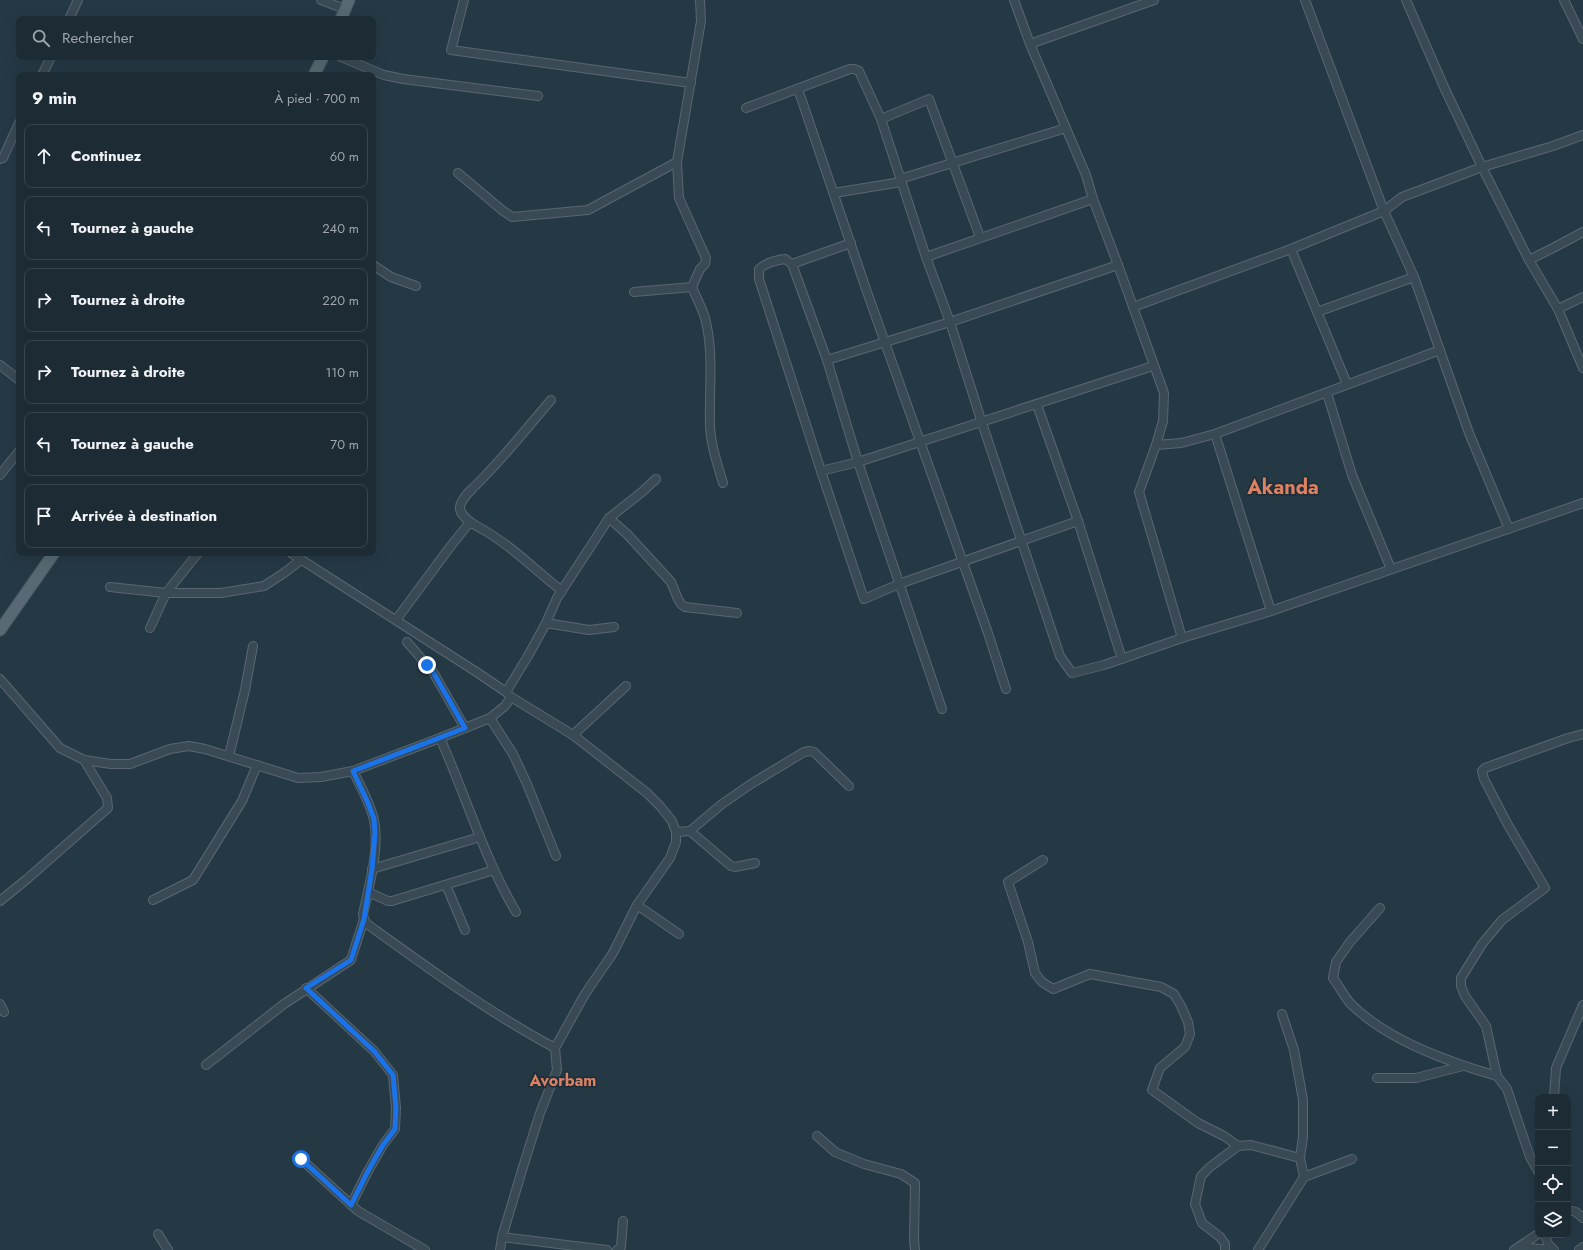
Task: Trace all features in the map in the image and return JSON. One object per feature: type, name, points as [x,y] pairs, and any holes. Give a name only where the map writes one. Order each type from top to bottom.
[{"type":"main road","points":[[342,16],[347,4]]},
{"type":"main road","points":[[316,72],[322,60]]},
{"type":"main road","points":[[0,630],[52,556]]},
{"type":"street","points":[[70,16],[78,0]]},
{"type":"street","points":[[321,0],[347,4]]},
{"type":"street","points":[[464,0],[451,50],[691,84]]},
{"type":"street","points":[[700,0],[700,21],[691,84],[677,162],[679,198],[706,258],[705,264],[700,269],[692,287],[705,318],[711,379],[710,424],[714,453],[723,483]]},
{"type":"street","points":[[1014,0],[1030,44],[1086,175],[1093,199],[1164,393],[1163,421],[1139,492],[1182,638]]},
{"type":"street","points":[[1030,44],[1154,0]]},
{"type":"street","points":[[1305,0],[1384,211],[1414,277],[1469,433],[1509,529]]},
{"type":"street","points":[[1406,0],[1441,80],[1482,167],[1529,260],[1558,309],[1583,368]]},
{"type":"street","points":[[1564,0],[1583,38]]},
{"type":"street","points":[[43,72],[49,60]]},
{"type":"street","points":[[348,60],[384,75],[403,79],[538,96]]},
{"type":"street","points":[[746,108],[854,68],[859,71],[881,119],[900,180],[950,322],[982,423],[1060,656],[1072,673],[1090,669],[1182,638],[1272,611],[1583,502]]},
{"type":"street","points":[[798,89],[1006,689]]},
{"type":"street","points":[[881,119],[929,99],[980,237]]},
{"type":"street","points":[[834,193],[900,180],[952,162],[1066,128]]},
{"type":"street","points":[[0,159],[3,158],[16,130]]},
{"type":"street","points":[[1133,307],[1291,249],[1384,211],[1402,197],[1482,167],[1553,146],[1583,135]]},
{"type":"street","points":[[458,173],[502,210],[512,216],[588,210],[677,162]]},
{"type":"street","points":[[926,257],[1093,199]]},
{"type":"street","points":[[1529,260],[1583,232]]},
{"type":"street","points":[[792,264],[851,243]]},
{"type":"street","points":[[1291,249],[1347,384]]},
{"type":"street","points":[[942,709],[899,584],[858,462],[827,360],[792,264],[785,259],[778,260],[763,265],[759,269],[759,278],[864,599],[899,584],[1022,542],[1078,521]]},
{"type":"street","points":[[827,360],[950,322],[1118,265]]},
{"type":"street","points":[[376,267],[391,277],[416,286]]},
{"type":"street","points":[[1317,312],[1414,277]]},
{"type":"street","points":[[634,292],[692,287]]},
{"type":"street","points":[[1558,309],[1583,297]]},
{"type":"street","points":[[1156,445],[1181,443],[1215,434],[1440,350]]},
{"type":"street","points":[[0,365],[16,378]]},
{"type":"street","points":[[821,471],[858,462],[982,423],[1153,366]]},
{"type":"street","points":[[1327,393],[1352,475],[1391,569]]},
{"type":"street","points":[[551,400],[494,468],[461,502],[460,511],[470,522],[511,548],[562,591]]},
{"type":"street","points":[[1037,405],[1078,521],[1122,659]]},
{"type":"street","points":[[1215,434],[1272,611]]},
{"type":"street","points":[[0,475],[16,455]]},
{"type":"street","points":[[0,679],[60,748],[84,760],[111,764],[130,764],[170,749],[189,746],[229,756],[298,778],[321,777],[353,771],[490,718],[505,706],[508,695],[546,623],[557,598],[585,553],[609,518],[656,479]]},
{"type":"street","points":[[609,518],[627,534],[671,582],[681,604],[685,607],[737,613]]},
{"type":"street","points":[[396,620],[450,546],[470,522]]},
{"type":"street","points":[[150,628],[166,593],[196,556]]},
{"type":"street","points":[[295,556],[396,620],[508,695],[573,735],[647,793],[672,821],[676,832],[676,842],[670,858],[637,905],[613,953],[585,994],[555,1048],[557,1070],[537,1122],[502,1236],[500,1250]]},
{"type":"street","points":[[110,587],[166,593],[221,594],[264,586],[301,560]]},
{"type":"street","points":[[546,623],[589,630],[614,627]]},
{"type":"street","points":[[407,642],[433,672],[465,728]]},
{"type":"street","points":[[229,756],[245,690],[253,646]]},
{"type":"street","points":[[573,735],[626,686]]},
{"type":"street","points":[[490,718],[513,754],[527,784],[556,856]]},
{"type":"street","points":[[1535,1166],[1530,1157],[1507,1088],[1497,1076],[1486,1026],[1465,996],[1461,986],[1461,978],[1482,944],[1502,920],[1545,888],[1508,825],[1484,779],[1482,771],[1485,768],[1512,758],[1583,734]]},
{"type":"street","points":[[440,738],[453,766],[494,870],[516,912]]},
{"type":"street","points":[[676,832],[690,831],[722,804],[745,788],[793,757],[804,752],[814,752],[849,786]]},
{"type":"street","points":[[0,901],[108,808],[106,798],[84,760]]},
{"type":"street","points":[[153,900],[193,880],[242,801],[257,765]]},
{"type":"street","points":[[206,1065],[306,988],[351,960],[364,919],[372,869],[375,833],[374,819],[353,771]]},
{"type":"street","points":[[690,831],[731,866],[735,867],[755,863]]},
{"type":"street","points":[[372,869],[480,836]]},
{"type":"street","points":[[1042,860],[1008,882],[1028,942],[1034,973],[1042,982],[1053,989],[1090,974],[1161,987],[1174,994],[1188,1022],[1190,1034],[1185,1047],[1160,1068],[1152,1090],[1198,1123],[1224,1136],[1238,1146]]},
{"type":"street","points":[[368,892],[388,901],[392,901],[494,870]]},
{"type":"street","points":[[446,885],[465,930]]},
{"type":"street","points":[[637,905],[679,934]]},
{"type":"street","points":[[1380,908],[1350,942],[1336,962],[1333,978],[1350,1003],[1374,1022],[1400,1039],[1463,1066],[1497,1076]]},
{"type":"street","points":[[364,919],[367,924],[480,1004],[526,1033],[555,1048]]},
{"type":"street","points":[[306,988],[374,1051],[393,1075],[396,1108],[395,1129],[383,1145],[351,1205]]},
{"type":"street","points":[[0,1004],[4,1012]]},
{"type":"street","points":[[1554,1094],[1556,1068],[1583,1005]]},
{"type":"street","points":[[1282,1014],[1294,1050],[1303,1100],[1303,1137],[1300,1158],[1304,1177]]},
{"type":"street","points":[[1377,1078],[1416,1078],[1463,1066]]},
{"type":"street","points":[[817,1136],[835,1152],[864,1164],[901,1174],[915,1183],[914,1240],[916,1250]]},
{"type":"street","points":[[1225,1250],[1225,1244],[1220,1237],[1202,1223],[1194,1204],[1201,1176],[1210,1167],[1238,1146],[1251,1145],[1300,1158]]},
{"type":"street","points":[[301,1159],[358,1211],[425,1250]]},
{"type":"street","points":[[1258,1250],[1304,1177],[1352,1159]]},
{"type":"street","points":[[1571,1210],[1583,1218]]},
{"type":"street","points":[[617,1250],[622,1247],[623,1221]]},
{"type":"street","points":[[158,1234],[168,1250]]},
{"type":"street","points":[[502,1236],[607,1250]]},
{"type":"street","points":[[1514,1250],[1535,1236]]},
{"type":"street","points":[[1546,1238],[1548,1244],[1554,1250]]},
{"type":"street","points":[[1523,1250],[1531,1248],[1549,1250]]},
{"type":"street","points":[[1578,1250],[1583,1248]]},
{"type":"district","name":"Akanda","points":[[1283,487]]},
{"type":"district","name":"Avorbam","points":[[563,1080]]},
{"type":"route","points":[[301,1159],[351,1205],[383,1145],[395,1129],[396,1108],[393,1075],[374,1051],[306,988],[351,960],[364,919],[363,914],[372,869],[375,833],[374,819],[353,771],[465,728],[433,672],[427,665]]}]
